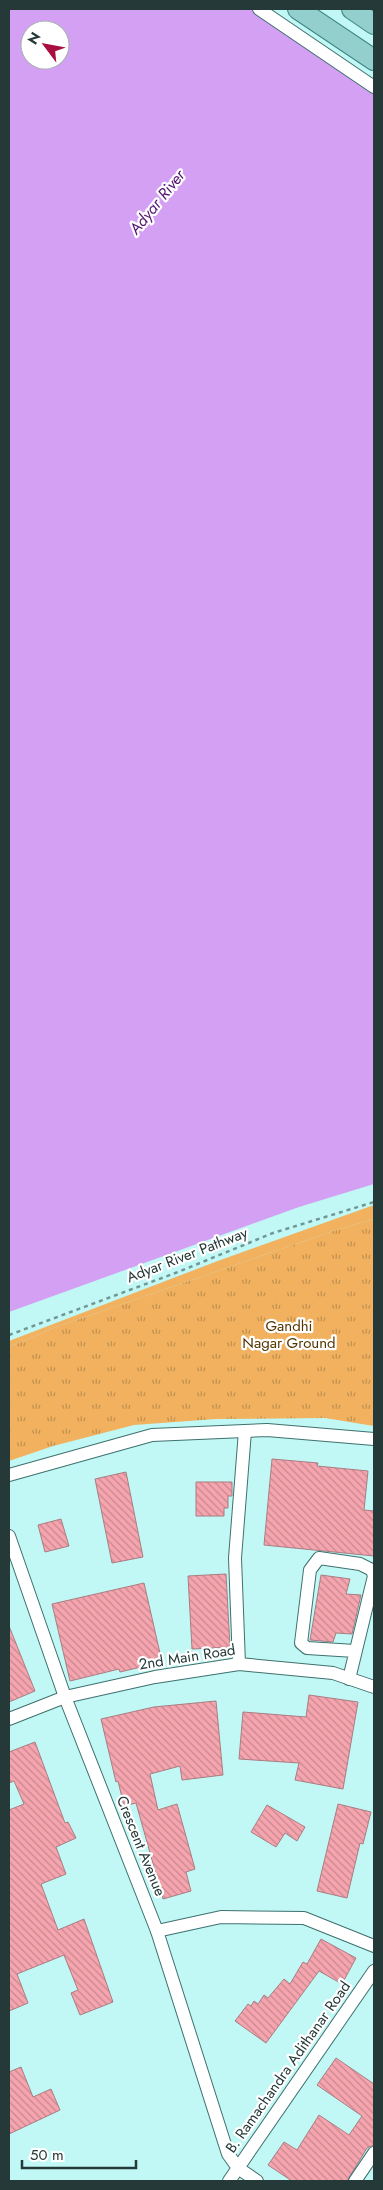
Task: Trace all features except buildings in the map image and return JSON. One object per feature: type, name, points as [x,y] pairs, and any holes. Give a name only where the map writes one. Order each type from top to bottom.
[{"type":"main road","points":[[298,9],[374,60]]},
{"type":"main road","points":[[352,9],[374,24]]},
{"type":"street","points":[[259,9],[374,87]]},
{"type":"street","points":[[9,1474],[152,1435],[266,1430],[374,1439]]},
{"type":"street","points":[[239,1664],[235,1558],[245,1431]]},
{"type":"street","name":"Crescent Avenue","points":[[9,1536],[65,1697],[157,1931],[228,2154],[238,2168]]},
{"type":"street","points":[[349,1679],[374,1576],[372,1570],[360,1564],[319,1558],[310,1570],[301,1643],[307,1648],[355,1651]]},
{"type":"street","name":"2nd Main Road","points":[[9,1719],[65,1697],[155,1676],[239,1664],[333,1673],[374,1687]]},
{"type":"street","points":[[157,1931],[221,1917],[304,1918],[374,1946]]},
{"type":"street","name":"B. Ramachandra Adithanar Road","points":[[229,2181],[374,1971]]},
{"type":"street","points":[[355,2181],[374,2153]]},
{"type":"street","points":[[238,2168],[257,2181]]},
{"type":"path","name":"Adyar River Pathway","points":[[9,1335],[178,1272],[273,1233],[374,1202]]},
{"type":"green space","points":[[374,1205],[374,1219],[333,1231],[56,1327],[9,1347],[9,1341],[215,1262]]},
{"type":"green space","name":"Gandhi Nagar Ground","points":[[374,1219],[374,1426],[325,1418],[216,1419],[134,1425],[53,1446],[9,1461],[9,1347],[56,1327],[333,1231]]},
{"type":"water","name":"Adyar River","points":[[9,9],[374,9],[374,1184],[299,1207],[9,1312]]},
{"type":"pier","points":[[256,9],[374,9],[374,89]]}]
